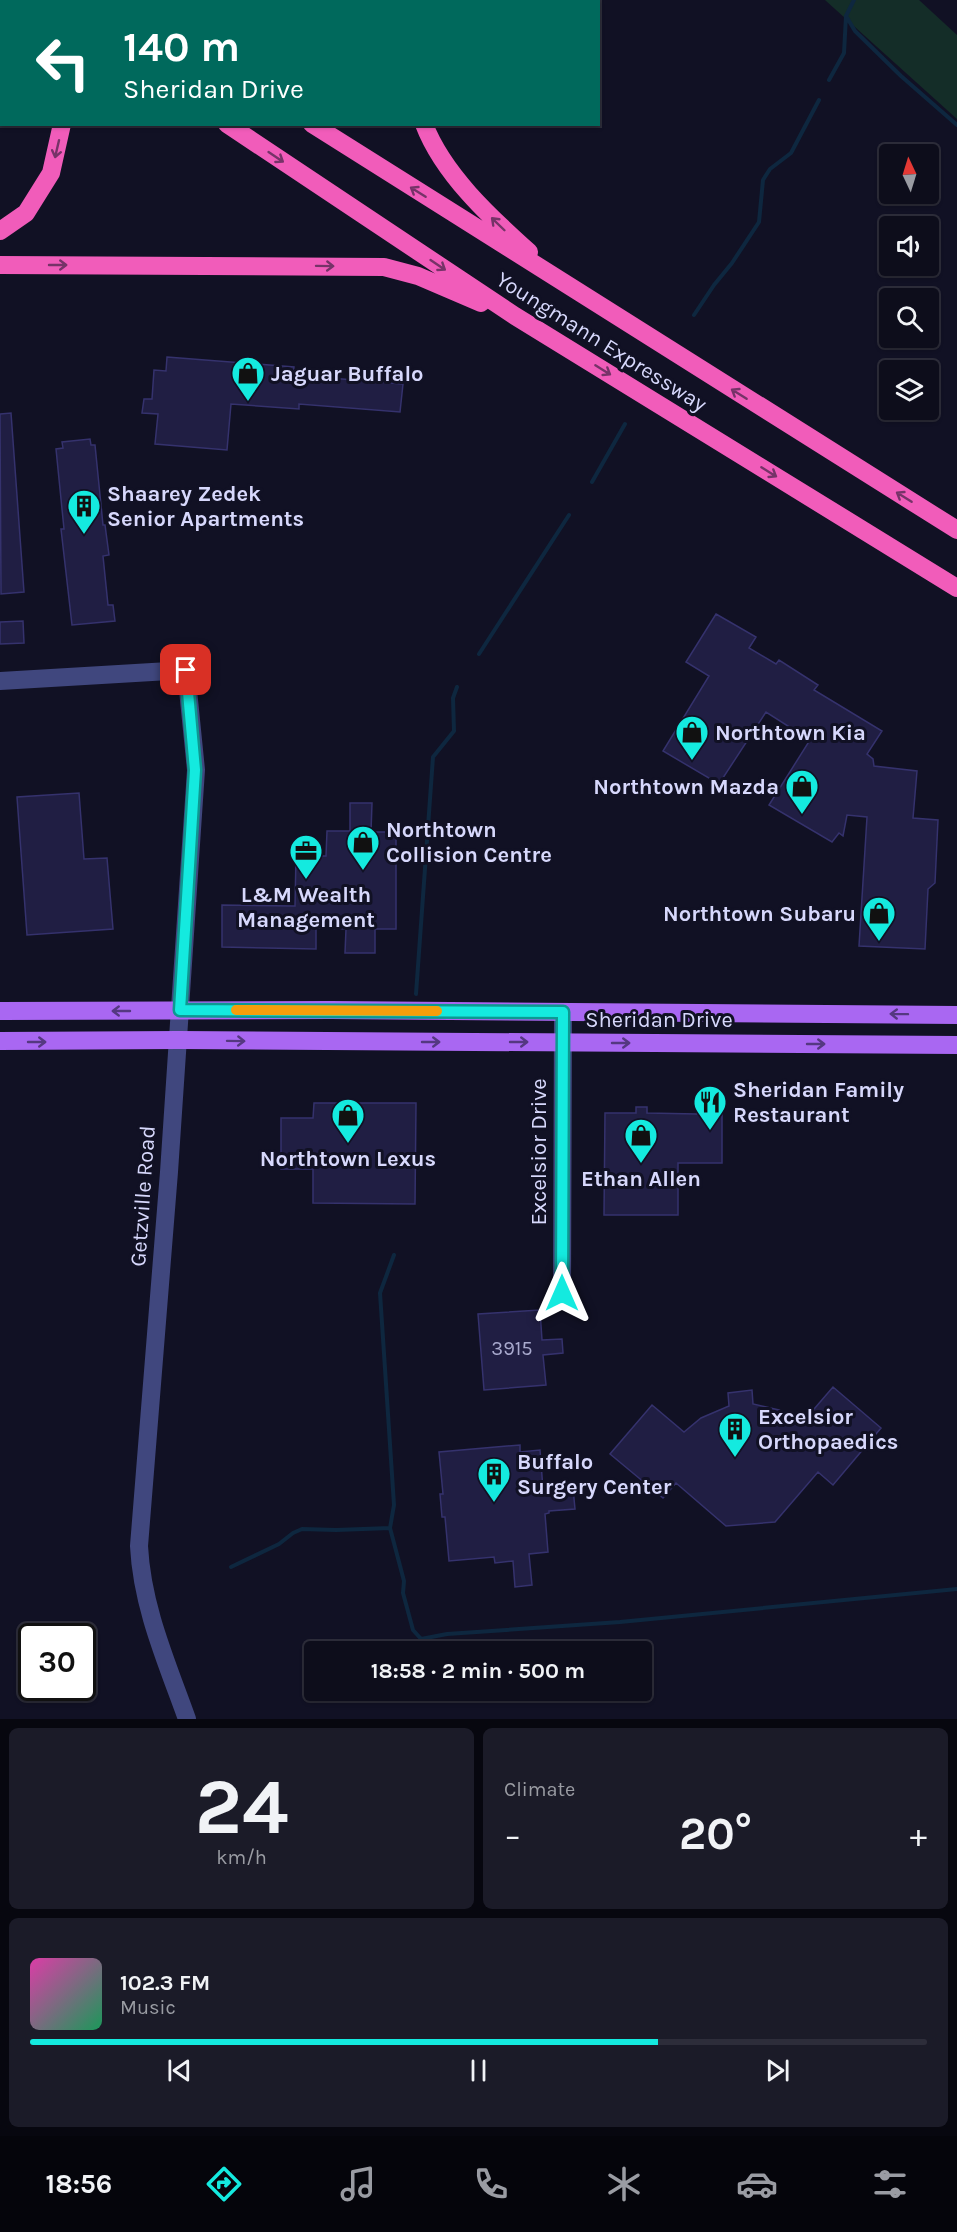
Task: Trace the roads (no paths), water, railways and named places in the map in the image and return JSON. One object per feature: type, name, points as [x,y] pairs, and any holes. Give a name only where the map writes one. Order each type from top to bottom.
[{"type":"highway","points":[[0,231],[26,213],[51,173],[62,126]]},
{"type":"highway","name":"Youngmann Expressway","points":[[230,126],[515,316],[957,588]]},
{"type":"highway","name":"Youngmann Expressway","points":[[315,126],[573,291],[956,530]]},
{"type":"highway","points":[[425,126],[444,163],[495,222],[573,291]]},
{"type":"highway","points":[[0,265],[384,267],[418,276],[515,316]]},
{"type":"main road","name":"Sheridan Drive","points":[[0,1011],[957,1015]]},
{"type":"main road","name":"Sheridan Drive","points":[[0,1041],[957,1045]]},
{"type":"street","name":"Getzville Road","points":[[0,681],[186,670],[195,770],[169,1172],[139,1546],[148,1606],[187,1719]]},
{"type":"street","name":"Excelsior Drive","points":[[562,1293],[563,1012]]},
{"type":"waterway","points":[[829,80],[844,53],[846,16],[854,0]]},
{"type":"waterway","points":[[846,16],[855,31],[901,76],[957,125]]},
{"type":"waterway","points":[[694,315],[759,222],[763,180],[770,169],[791,153],[819,100]]},
{"type":"waterway","points":[[592,482],[625,424]]},
{"type":"waterway","points":[[479,654],[569,515]]},
{"type":"waterway","points":[[416,994],[433,757],[454,731],[453,698],[457,687]]},
{"type":"waterway","points":[[394,1255],[380,1293],[394,1505],[390,1528],[404,1581],[403,1593],[413,1630],[423,1641]]},
{"type":"waterway","points":[[231,1567],[279,1544],[302,1529],[390,1528]]},
{"type":"waterway","points":[[421,1639],[447,1634],[620,1622],[957,1589]]},
{"type":"place","name":"Jaguar Buffalo","points":[[248,402]]},
{"type":"place","name":"Shaarey Zedek Senior Apartments","points":[[84,535]]},
{"type":"place","name":"Northtown Kia","points":[[692,761]]},
{"type":"place","name":"Northtown Mazda","points":[[802,815]]},
{"type":"place","name":"Northtown Collision Centre","points":[[363,871]]},
{"type":"place","name":"L&M Wealth Management","points":[[306,880]]},
{"type":"place","name":"Northtown Subaru","points":[[879,942]]},
{"type":"place","name":"Sheridan Family Restaurant","points":[[710,1131]]},
{"type":"place","name":"Northtown Lexus","points":[[348,1144]]},
{"type":"place","name":"Ethan Allen","points":[[641,1164]]},
{"type":"place","name":"Excelsior Orthopaedics","points":[[735,1458]]},
{"type":"place","name":"Buffalo Surgery Center","points":[[494,1503]]}]
